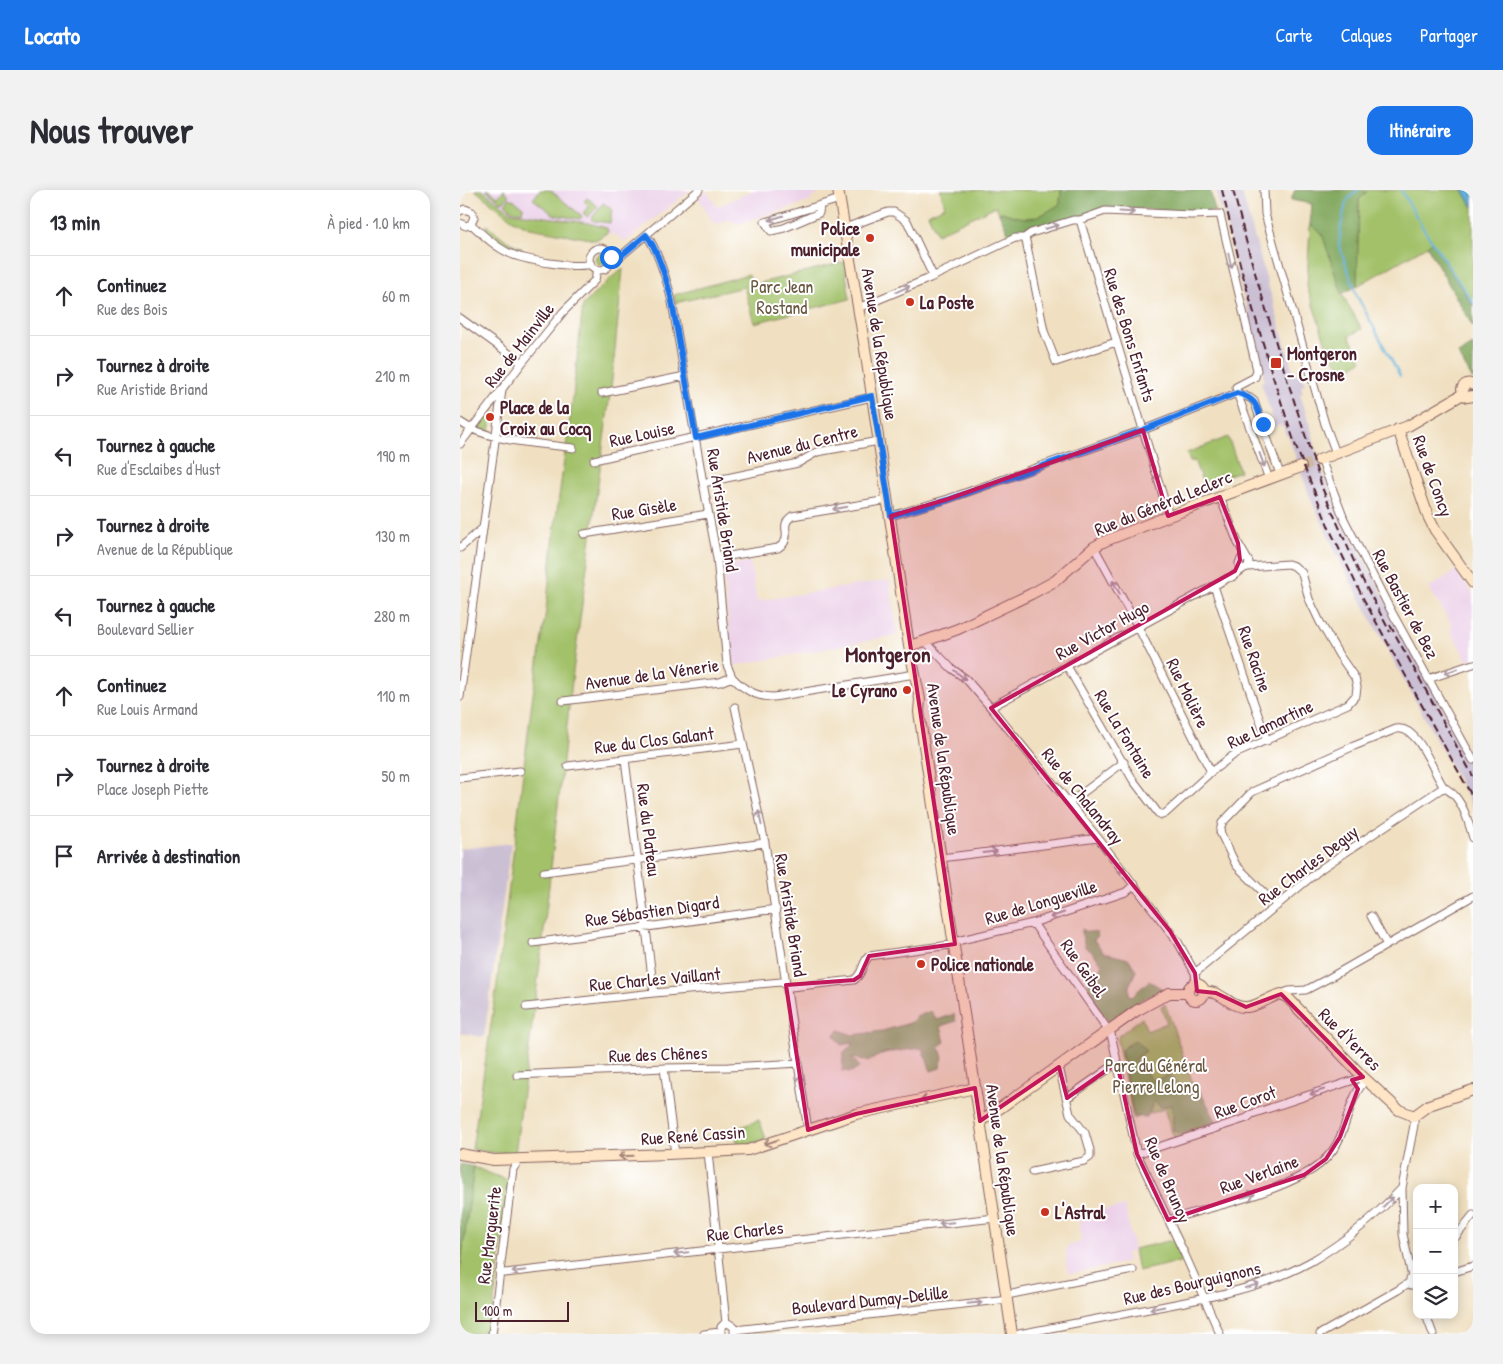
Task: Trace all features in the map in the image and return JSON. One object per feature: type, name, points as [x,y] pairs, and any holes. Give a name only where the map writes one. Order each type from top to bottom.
[{"type":"main road","name":"Avenue de la République","points":[[839,195],[891,516],[909,646],[920,699],[919,712],[1012,1334]]},
{"type":"main road","points":[[1320,459],[1412,424],[1468,395],[1462,389],[1465,385],[1473,385]]},
{"type":"main road","name":"Rue de Concy","points":[[1398,429],[1428,516],[1435,530],[1473,583]]},
{"type":"main road","name":"Rue du Général Leclerc","points":[[909,646],[963,626],[1031,594],[1055,581],[1094,547],[1106,541],[1301,467]]},
{"type":"main road","points":[[980,1121],[1136,1011],[1165,995],[1188,993],[1192,998],[1201,998],[1200,988],[1216,993],[1238,1007],[1246,1007],[1254,1006],[1281,994]]},
{"type":"main road","name":"Rue d'Yerres","points":[[1281,994],[1288,998],[1363,1077],[1399,1110],[1414,1116]]},
{"type":"main road","name":"Rue René Cassin","points":[[460,1154],[494,1160],[748,1150],[856,1114],[975,1088]]},
{"type":"main road","points":[[1414,1116],[1429,1105],[1473,1090]]},
{"type":"street","points":[[614,257],[605,250],[596,249],[590,255],[590,264],[597,270],[603,270],[608,267],[614,257],[621,256],[699,190]]},
{"type":"street","points":[[1264,190],[1265,214],[1322,415],[1336,453]]},
{"type":"street","points":[[820,205],[819,213],[784,228],[771,231],[765,222],[820,205],[839,195]]},
{"type":"street","points":[[460,211],[465,209],[472,212],[474,217],[471,224],[466,226],[460,224]]},
{"type":"street","points":[[858,308],[1015,238],[1024,238],[1031,233],[1073,220],[1080,220],[1105,211],[1191,215],[1220,214],[1256,370],[1256,377],[1236,387],[1237,393],[1269,479]]},
{"type":"street","points":[[844,228],[888,212],[899,214],[907,221],[933,276]]},
{"type":"street","name":"Rue des Bons Enfants","points":[[1080,220],[1168,516]]},
{"type":"street","points":[[471,224],[500,249],[508,253],[533,260],[575,266],[590,264]]},
{"type":"street","name":"Rue Aristide Briand","points":[[646,235],[652,242],[669,288],[717,558],[727,666],[732,677]]},
{"type":"street","points":[[1024,238],[1044,331],[1056,362],[1116,342]]},
{"type":"street","name":"Rue de Mainville","points":[[460,444],[563,312],[595,280],[597,270]]},
{"type":"street","points":[[460,318],[522,363]]},
{"type":"street","points":[[602,393],[685,376]]},
{"type":"street","points":[[460,696],[502,390]]},
{"type":"street","points":[[891,516],[948,500],[1143,430],[1237,393],[1250,398],[1256,406],[1280,474]]},
{"type":"street","name":"Rue Louise","points":[[594,460],[872,396]]},
{"type":"street","points":[[1242,406],[1243,402],[1250,398]]},
{"type":"street","points":[[460,422],[471,429],[495,437],[573,448]]},
{"type":"street","name":"Avenue du Centre","points":[[703,483],[798,463],[817,452],[879,441]]},
{"type":"street","name":"Rue Bastier de Bez","points":[[1320,459],[1344,519],[1389,608],[1473,760]]},
{"type":"street","points":[[1220,497],[1244,563]]},
{"type":"street","points":[[717,558],[778,548],[784,543],[787,534],[784,528],[786,520],[792,516],[888,500]]},
{"type":"street","name":"Rue Gisèle","points":[[584,534],[708,514]]},
{"type":"street","points":[[460,548],[483,528]]},
{"type":"street","name":"Rue Molière","points":[[1094,547],[1138,627],[1211,772]]},
{"type":"street","name":"Rue Lamartine","points":[[1162,814],[1166,813],[1211,772],[1236,754],[1348,704],[1356,695],[1355,678],[1320,622],[1309,599],[1302,573],[1294,566],[1282,564],[1263,567],[1244,563]]},
{"type":"street","name":"Rue Victor Hugo","points":[[992,709],[995,705],[1232,577],[1244,563]]},
{"type":"street","name":"Rue Racine","points":[[1214,586],[1267,741]]},
{"type":"street","points":[[460,645],[467,639]]},
{"type":"street","name":"Rue de Chalandray","points":[[925,641],[951,668],[966,679],[1070,802],[1178,942],[1195,973],[1200,988]]},
{"type":"street","points":[[1428,679],[1473,664]]},
{"type":"street","name":"Rue La Fontaine","points":[[1067,666],[1133,780],[1158,813],[1162,814]]},
{"type":"street","name":"Avenue de la Vénerie","points":[[563,701],[720,682],[732,677],[740,686],[753,694],[766,697],[915,674]]},
{"type":"street","name":"Rue Aristide Briand","points":[[735,707],[765,843],[808,1130]]},
{"type":"street","points":[[1277,906],[1236,864],[1220,832],[1222,823],[1252,792],[1354,746],[1402,728],[1407,730],[1417,740],[1444,787],[1455,795],[1468,818],[1473,838]]},
{"type":"street","name":"Rue du Clos Galant","points":[[568,766],[743,744]]},
{"type":"street","name":"Rue du Plateau","points":[[625,759],[654,994]]},
{"type":"street","points":[[1070,802],[1124,762]]},
{"type":"street","points":[[460,778],[520,771]]},
{"type":"street","name":"Rue Charles Deguy","points":[[1195,973],[1322,868],[1444,787]]},
{"type":"street","points":[[941,858],[1098,838]]},
{"type":"street","points":[[544,872],[765,843]]},
{"type":"street","name":"Rue de Longueville","points":[[786,985],[792,987],[854,980],[860,976],[866,959],[869,956],[950,945],[1033,923],[1126,892],[1134,886]]},
{"type":"street","points":[[1281,994],[1289,991],[1306,990],[1473,896]]},
{"type":"street","name":"Rue Sébastien Digard","points":[[533,943],[776,909]]},
{"type":"street","points":[[1372,916],[1387,945]]},
{"type":"street","name":"Rue Geibel","points":[[1033,923],[1109,1031]]},
{"type":"street","name":"Rue Charles Vaillant","points":[[526,1007],[781,982],[786,985]]},
{"type":"street","name":"Rue de Brunoy","points":[[1109,1031],[1137,1154],[1220,1334]]},
{"type":"street","name":"Rue des Chênes","points":[[517,1076],[799,1063]]},
{"type":"street","points":[[1067,1098],[1116,1063]]},
{"type":"street","points":[[1032,1172],[1084,1161],[1090,1157],[1085,1132],[1070,1114],[1059,1067]]},
{"type":"street","points":[[664,1068],[675,1154]]},
{"type":"street","name":"Rue Corot","points":[[1137,1154],[1363,1077]]},
{"type":"street","name":"Rue Verlaine","points":[[1168,1220],[1262,1192],[1304,1175],[1316,1168],[1326,1159],[1340,1137],[1358,1089],[1364,1081],[1363,1077]]},
{"type":"street","points":[[1350,1081],[1358,1089]]},
{"type":"street","points":[[1413,1274],[1404,1234],[1402,1188],[1414,1116]]},
{"type":"street","points":[[708,1152],[726,1323]]},
{"type":"street","name":"Rue Marguerite","points":[[492,1334],[513,1169],[520,1159]]},
{"type":"street","name":"Rue Marguerite","points":[[494,1160],[506,1164],[513,1169]]},
{"type":"street","name":"Rue des Bourguignons","points":[[1020,1334],[1204,1299],[1268,1281],[1310,1262],[1360,1228],[1402,1188]]},
{"type":"street","points":[[1458,1233],[1473,1214]]},
{"type":"street","name":"Rue Charles","points":[[500,1272],[505,1273],[995,1218]]},
{"type":"street","points":[[1458,1271],[1473,1266]]},
{"type":"street","name":"Boulevard Dumay-Delille","points":[[734,1332],[1007,1297],[1133,1270]]},
{"type":"street","points":[[1320,1334],[1413,1283]]},
{"type":"street","points":[[1427,1319],[1432,1334]]},
{"type":"street","points":[[726,1323],[733,1325],[734,1332]]},
{"type":"street","points":[[704,1334],[720,1333],[722,1325],[726,1323]]},
{"type":"highlighted area","points":[[1143,430],[1168,516],[1220,497],[1238,543],[1240,560],[1235,571],[991,708],[1170,931],[1195,973],[1197,991],[1216,993],[1246,1007],[1281,994],[1363,1077],[1352,1080],[1358,1089],[1340,1137],[1326,1159],[1304,1175],[1168,1220],[1137,1154],[1117,1063],[1067,1098],[1059,1067],[980,1121],[975,1088],[856,1114],[808,1130],[786,985],[854,980],[860,976],[869,956],[955,944],[891,516],[948,499]]},
{"type":"shaded area","points":[[475,190],[688,190],[688,192],[625,242],[613,234],[607,234],[596,240],[530,228],[513,220]]},
{"type":"shaded area","points":[[754,190],[816,190],[818,195],[810,199],[811,201],[738,224],[729,220],[714,224],[698,197],[707,191],[717,207]]},
{"type":"shaded area","points":[[1216,190],[1241,190],[1294,375],[1302,373],[1305,384],[1301,386],[1303,393],[1300,394],[1314,439],[1317,457],[1337,508],[1470,759],[1473,768],[1473,807],[1344,569],[1311,500],[1288,435],[1286,436],[1283,426],[1275,426],[1261,382],[1264,381],[1263,363],[1238,277],[1223,211],[1219,208]]},
{"type":"shaded area","points":[[750,562],[757,601],[889,580],[898,635],[733,666],[723,566]]},
{"type":"shaded area","points":[[1458,569],[1473,594],[1473,659],[1467,661],[1450,629],[1453,627],[1429,588]]},
{"type":"shaded area","points":[[511,843],[484,1037],[460,1033],[460,849]]},
{"type":"shaded area","points":[[1125,1206],[1134,1251],[1126,1253],[1128,1262],[1069,1274],[1066,1265],[1067,1246],[1081,1242],[1079,1215]]},
{"type":"green space","points":[[475,190],[482,190],[511,212],[588,223],[607,228],[608,232],[596,240],[530,228],[513,220]]},
{"type":"green space","points":[[486,190],[489,190],[498,197],[504,190],[509,195],[501,202]]},
{"type":"green space","points":[[540,190],[550,190],[582,217],[580,219],[554,215],[533,199]]},
{"type":"green space","points":[[940,190],[1061,190],[1060,204],[1039,216],[1026,218],[1002,212],[999,213],[996,206],[937,234],[928,214],[945,206]]},
{"type":"green space","points":[[1061,190],[1210,190],[1215,211],[1193,212],[1109,207],[1010,237],[999,213],[1002,212],[1026,218],[1039,216],[1060,204]]},
{"type":"green space","points":[[1295,190],[1368,190],[1359,200],[1357,286],[1342,294],[1322,234],[1310,224],[1312,204],[1291,200]]},
{"type":"green space","points":[[1368,190],[1463,190],[1473,207],[1473,306],[1432,241],[1427,246],[1357,286],[1359,200]]},
{"type":"green space","points":[[509,198],[523,207],[522,212],[511,210],[505,204]]},
{"type":"green space","points":[[587,198],[598,206],[588,217],[583,213],[589,206],[584,201]]},
{"type":"green space","points":[[603,203],[612,209],[610,223],[591,219]]},
{"type":"green space","points":[[1310,224],[1322,233],[1342,294],[1362,329],[1349,336],[1362,360],[1347,371],[1330,356],[1307,287]]},
{"type":"green space","points":[[487,225],[507,241],[522,248],[521,250],[503,242],[486,229]]},
{"type":"green space","points":[[1432,241],[1473,306],[1473,327],[1427,246]]},
{"type":"green space","points":[[601,253],[607,259],[601,265],[595,259]]},
{"type":"green space","name":"Parc Jean Rostand","points":[[844,262],[850,299],[754,323],[744,287],[675,303],[674,295],[749,274],[752,285]]},
{"type":"green space","points":[[623,269],[612,379],[573,672],[542,948],[515,1154],[487,1152],[472,1149],[496,992],[532,701],[546,611],[583,305]]},
{"type":"green space","points":[[1473,345],[1473,380],[1458,354]]},
{"type":"green space","name":"Place de la Croix au Cocq","points":[[495,405],[490,431],[478,428]]},
{"type":"green space","points":[[1228,437],[1240,471],[1203,484],[1194,460],[1190,462],[1187,453]]},
{"type":"green space","points":[[1082,929],[1087,932],[1096,932],[1098,936],[1094,940],[1104,953],[1129,959],[1136,971],[1129,986],[1129,995],[1132,996],[1149,981],[1164,990],[1141,1000],[1110,1025],[1084,987],[1101,970],[1102,964],[1085,947]]},
{"type":"green space","name":"Parc du Général Pierre Lelong","points":[[1165,1004],[1208,1127],[1174,1138],[1164,1109],[1133,1119],[1117,1040],[1119,1035],[1142,1018],[1147,1031],[1167,1023],[1161,1006]]},
{"type":"green space","points":[[931,1011],[937,1020],[954,1014],[956,1021],[941,1026],[945,1042],[939,1046],[943,1057],[940,1068],[931,1071],[922,1048],[884,1053],[869,1061],[852,1058],[860,1067],[851,1072],[842,1071],[843,1054],[854,1043],[841,1045],[834,1035],[839,1030],[853,1035],[882,1031],[910,1023],[916,1017]]},
{"type":"green space","points":[[1135,1040],[1146,1051],[1134,1059],[1153,1081],[1169,1075],[1191,1095],[1198,1088],[1217,1122],[1202,1125],[1183,1133],[1173,1131],[1171,1105],[1161,1107],[1154,1101],[1147,1117],[1134,1116],[1121,1050]]},
{"type":"green space","points":[[759,1120],[766,1139],[745,1146],[739,1146],[733,1130]]},
{"type":"green space","points":[[460,1164],[474,1167],[460,1269]]},
{"type":"green space","points":[[474,1167],[509,1181],[490,1334],[460,1334],[460,1269]]},
{"type":"green space","points":[[1173,1240],[1184,1261],[1138,1271],[1134,1249]]},
{"type":"water","points":[[1463,190],[1473,190],[1473,207]]},
{"type":"waterway","points":[[1358,190],[1346,202],[1339,245],[1357,296],[1400,376]]},
{"type":"waterway","points":[[1401,190],[1423,228],[1473,303]]},
{"type":"tunnel","points":[[1301,467],[1319,460]]},
{"type":"railway","points":[[1222,190],[1242,272],[1273,377],[1296,447],[1329,528],[1364,600],[1473,798]]},
{"type":"railway","points":[[1233,190],[1250,256],[1285,373],[1323,490],[1359,573],[1390,632]]},
{"type":"railway","points":[[1390,625],[1473,776]]},
{"type":"place","name":"Police municipale","points":[[870,238]]},
{"type":"place","name":"La Poste","points":[[910,302]]},
{"type":"place","name":"Montgeron - Crosne","points":[[1276,363]]},
{"type":"place","name":"Place de la Croix au Cocq","points":[[490,417]]},
{"type":"place","name":"Le Cyrano","points":[[907,690]]},
{"type":"place","name":"Police nationale","points":[[921,964]]},
{"type":"place","name":"L'Astral","points":[[1045,1212]]},
{"type":"district","name":"Montgeron","points":[[888,654]]},
{"type":"route","points":[[611,257],[621,256],[646,235],[652,242],[669,288],[696,438],[872,396],[891,516],[948,500],[1143,430],[1237,393],[1254,401],[1263,424]]}]
